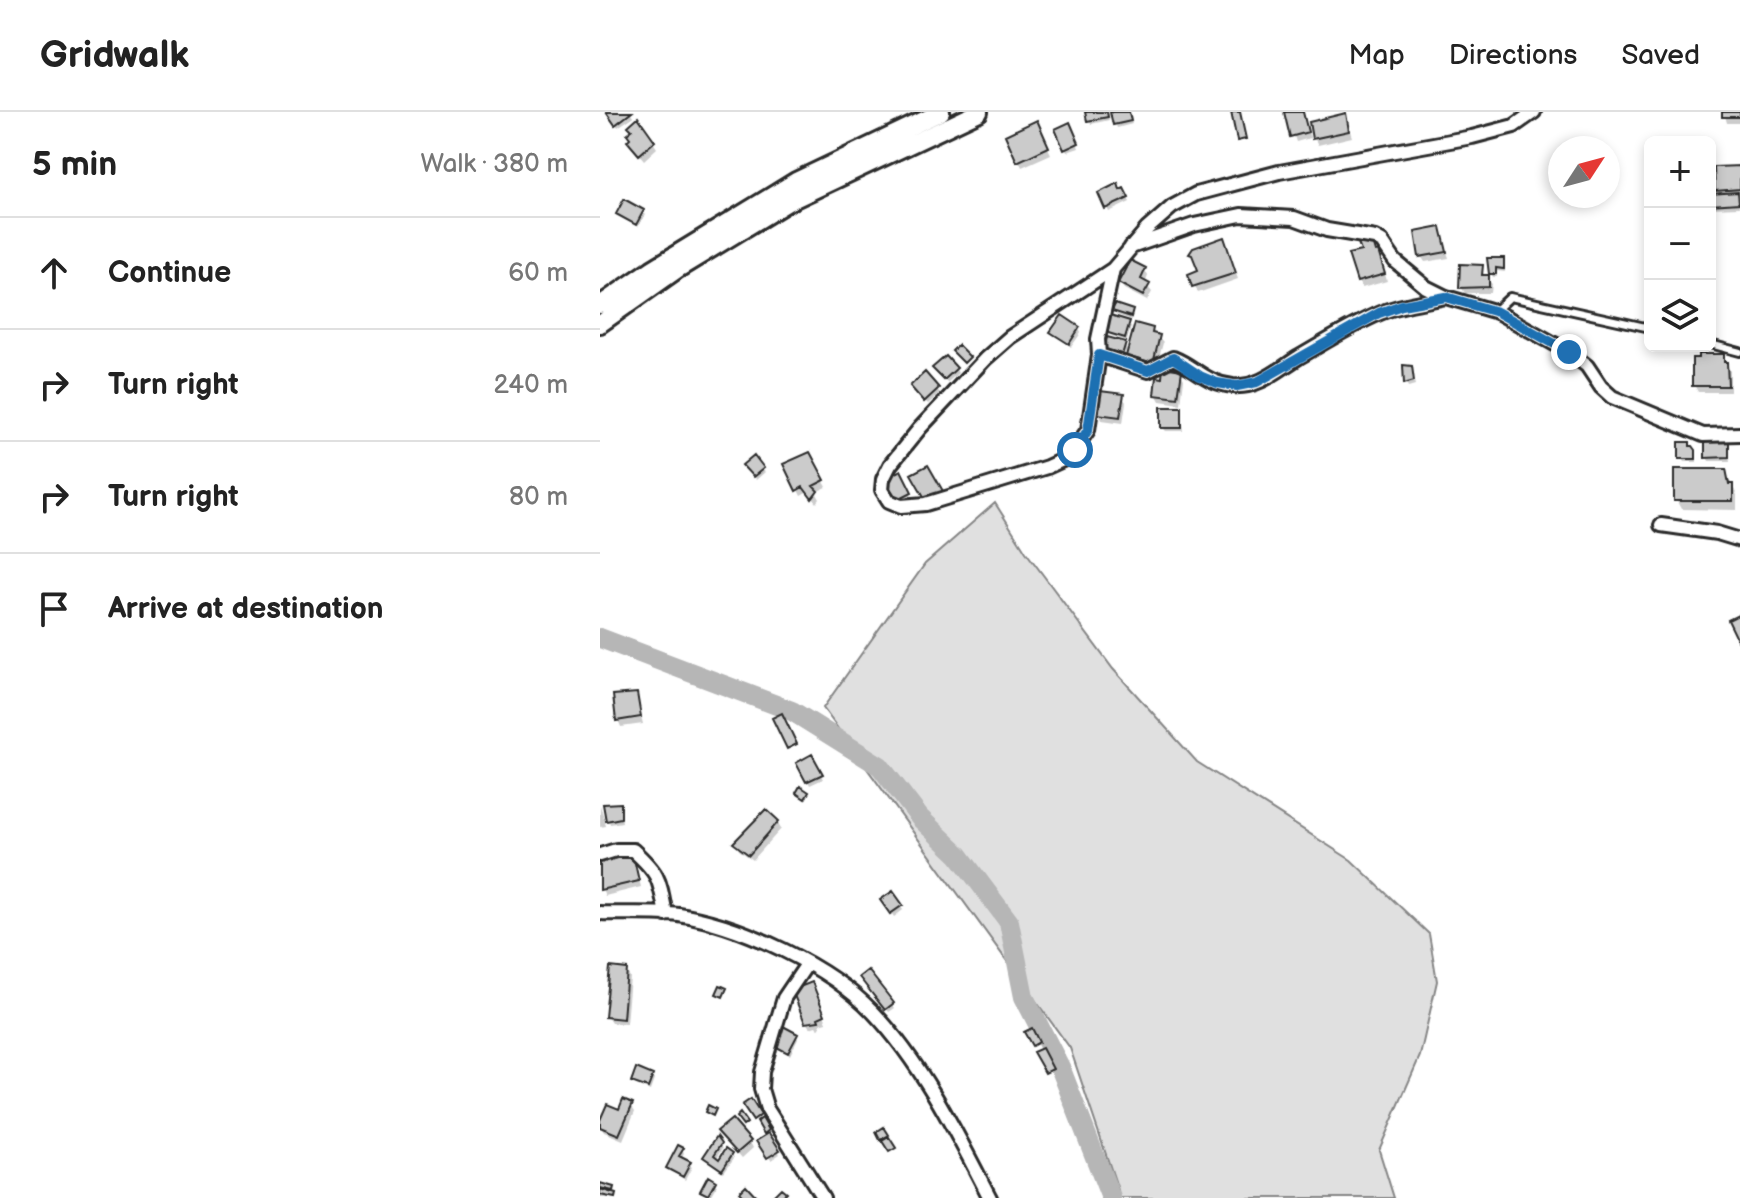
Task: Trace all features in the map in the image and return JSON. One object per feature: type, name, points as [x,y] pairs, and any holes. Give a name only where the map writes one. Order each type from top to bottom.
[{"type":"main road","points":[[600,305],[813,181],[941,112]]},
{"type":"main road","points":[[813,181],[979,112]]},
{"type":"main road","points":[[600,324],[675,262]]},
{"type":"street","points":[[1113,269],[1098,339],[1099,355],[1088,430],[1069,457],[1047,467],[926,504],[901,506],[889,501],[882,490],[883,479],[890,465],[985,359],[1010,337],[1113,269],[1129,248],[1172,207],[1196,194],[1279,172],[1472,137],[1514,126],[1534,112]]},
{"type":"street","points":[[1129,248],[1194,225],[1241,215],[1294,218],[1327,230],[1375,238],[1382,242],[1395,261],[1426,287],[1446,297],[1494,312],[1569,352],[1587,366],[1612,397],[1703,435],[1740,434]]},
{"type":"street","points":[[1099,355],[1148,371],[1173,358],[1200,376],[1237,386],[1274,375],[1297,358],[1379,313],[1402,305],[1446,297]]},
{"type":"street","points":[[1661,525],[1717,533],[1740,540]]},
{"type":"street","points":[[1717,533],[1740,532]]},
{"type":"street","points":[[600,855],[616,850],[633,850],[651,866],[659,878],[666,915]]},
{"type":"street","points":[[600,913],[666,915],[720,924],[783,949],[851,991],[898,1043],[940,1106],[990,1198]]},
{"type":"street","points":[[807,964],[784,998],[762,1072],[761,1089],[767,1109],[823,1198]]},
{"type":"lane","points":[[1494,312],[1510,297],[1644,327]]},
{"type":"lane","points":[[1716,346],[1740,352]]},
{"type":"shaded area","points":[[995,503],[1026,552],[1113,669],[1197,762],[1351,860],[1429,934],[1437,981],[1420,1056],[1379,1150],[1394,1198],[1110,1198],[1118,1190],[1070,1048],[823,708],[925,564]]},
{"type":"building","points":[[606,112],[632,112],[615,125]]},
{"type":"building","points":[[1085,112],[1107,112],[1108,117],[1087,121]]},
{"type":"building","points":[[1110,112],[1129,112],[1131,121],[1113,125]]},
{"type":"building","points":[[1231,112],[1240,112],[1246,139],[1237,141]]},
{"type":"building","points":[[1284,112],[1303,112],[1308,132],[1290,137]]},
{"type":"building","points":[[1722,112],[1740,112],[1740,117],[1722,117]]},
{"type":"building","points":[[1346,113],[1349,131],[1312,139],[1309,122]]},
{"type":"building","points":[[638,117],[655,141],[639,155],[627,141],[630,138],[627,134],[632,130],[628,126]]},
{"type":"building","points":[[1037,120],[1049,147],[1017,162],[1005,135]]},
{"type":"building","points":[[1070,122],[1079,143],[1064,150],[1055,129]]},
{"type":"building","points":[[1740,166],[1740,189],[1716,191],[1716,167]]},
{"type":"building","points":[[1118,183],[1120,190],[1124,188],[1129,198],[1105,209],[1098,193]]},
{"type":"building","points":[[1738,192],[1739,203],[1716,205],[1716,194]]},
{"type":"building","points":[[624,199],[644,210],[636,225],[616,214]]},
{"type":"building","points":[[1441,227],[1447,252],[1419,257],[1415,232]]},
{"type":"building","points":[[1224,237],[1236,273],[1192,287],[1188,274],[1198,270],[1189,254],[1193,248]]},
{"type":"building","points":[[1371,239],[1385,274],[1357,282],[1348,254],[1361,251],[1358,243]]},
{"type":"building","points":[[1487,258],[1504,258],[1504,269],[1496,268],[1496,274],[1489,274]]},
{"type":"building","points":[[1130,260],[1146,268],[1141,279],[1150,284],[1143,296],[1118,283]]},
{"type":"building","points":[[1460,264],[1483,265],[1482,275],[1489,275],[1489,287],[1459,288]]},
{"type":"building","points":[[1115,304],[1133,310],[1131,317],[1112,311]]},
{"type":"building","points":[[1062,315],[1080,327],[1069,344],[1050,332]]},
{"type":"building","points":[[1110,315],[1130,321],[1125,338],[1105,332]]},
{"type":"building","points":[[1135,323],[1153,328],[1152,333],[1160,335],[1153,364],[1126,356]]},
{"type":"building","points":[[1107,337],[1126,342],[1122,355],[1104,351]]},
{"type":"building","points":[[958,345],[970,357],[964,363],[952,351]]},
{"type":"building","points":[[1699,354],[1724,354],[1728,386],[1692,386],[1692,358],[1699,358]]},
{"type":"building","points":[[946,356],[957,368],[944,380],[932,368]]},
{"type":"building","points":[[1403,365],[1412,366],[1414,381],[1404,384]]},
{"type":"building","points":[[1163,367],[1182,370],[1178,398],[1154,395],[1156,377],[1162,378]]},
{"type":"building","points":[[925,372],[939,388],[924,402],[910,386]]},
{"type":"building","points":[[1100,391],[1124,394],[1120,417],[1097,414]]},
{"type":"building","points":[[1161,407],[1182,407],[1182,428],[1161,428]]},
{"type":"building","points":[[1705,440],[1729,440],[1729,457],[1705,458]]},
{"type":"building","points":[[1679,442],[1690,442],[1696,450],[1696,459],[1679,459]]},
{"type":"building","points":[[810,452],[825,480],[813,486],[818,491],[812,499],[803,487],[796,491],[783,464]]},
{"type":"building","points":[[754,455],[764,468],[753,477],[742,465]]},
{"type":"building","points":[[928,465],[943,491],[926,500],[911,474]]},
{"type":"building","points":[[1674,469],[1726,469],[1729,484],[1733,484],[1733,501],[1674,501]]},
{"type":"building","points":[[901,470],[912,492],[896,500],[885,478]]},
{"type":"building","points":[[1740,614],[1740,645],[1728,620]]},
{"type":"building","points":[[637,693],[641,717],[616,721],[613,695]]},
{"type":"building","points":[[782,713],[797,744],[787,749],[772,718]]},
{"type":"building","points":[[812,754],[823,774],[806,782],[796,763]]},
{"type":"building","points":[[800,786],[809,792],[805,799],[796,793]]},
{"type":"building","points":[[621,803],[621,818],[606,821],[603,804]]},
{"type":"building","points":[[766,809],[779,821],[749,855],[733,843]]},
{"type":"building","points":[[632,850],[639,881],[600,890],[600,859]]},
{"type":"building","points":[[893,891],[903,905],[890,914],[880,900]]},
{"type":"building","points":[[610,967],[627,969],[623,1019],[605,1017]]},
{"type":"building","points":[[868,970],[894,1003],[885,1010],[859,977]]},
{"type":"building","points":[[812,982],[825,1015],[818,1018],[819,1021],[805,1023],[792,990]]},
{"type":"building","points":[[720,985],[727,988],[723,997],[716,994]]},
{"type":"building","points":[[783,1026],[798,1034],[788,1053],[773,1045]]},
{"type":"building","points":[[1032,1028],[1039,1042],[1032,1046],[1024,1032]]},
{"type":"building","points":[[1042,1048],[1053,1069],[1045,1073],[1033,1052]]},
{"type":"building","points":[[636,1068],[653,1075],[648,1088],[631,1082]]},
{"type":"building","points":[[623,1099],[633,1103],[619,1135],[600,1127],[607,1104],[619,1109]]},
{"type":"building","points":[[751,1099],[761,1115],[753,1121],[742,1105]]},
{"type":"building","points":[[708,1105],[716,1109],[713,1116],[705,1112]]},
{"type":"building","points":[[740,1113],[747,1123],[743,1126],[736,1117]]},
{"type":"building","points":[[762,1118],[769,1130],[764,1134],[757,1122]]},
{"type":"building","points":[[732,1119],[751,1141],[737,1153],[717,1131]]},
{"type":"building","points":[[884,1127],[889,1135],[880,1140],[876,1132]]},
{"type":"building","points":[[769,1133],[780,1150],[767,1158],[756,1141]]},
{"type":"building","points":[[717,1136],[722,1143],[714,1155],[719,1159],[726,1148],[733,1153],[722,1170],[703,1157]]},
{"type":"building","points":[[889,1137],[896,1148],[889,1152],[882,1141]]},
{"type":"building","points":[[678,1145],[684,1148],[679,1156],[691,1162],[683,1177],[666,1168]]},
{"type":"building","points":[[708,1176],[716,1181],[708,1195],[700,1191]]},
{"type":"building","points":[[600,1183],[614,1187],[613,1191],[600,1188]]},
{"type":"building","points":[[746,1185],[758,1198],[744,1198],[739,1192]]},
{"type":"building","points":[[781,1188],[786,1192],[780,1198],[771,1198]]},
{"type":"building","points":[[600,1189],[616,1194],[615,1198],[600,1195]]},
{"type":"waterway","points":[[600,638],[792,711],[880,766],[920,818],[959,855],[1009,922],[1024,997],[1060,1067],[1111,1198]]},
{"type":"route","points":[[1075,450],[1088,430],[1099,355],[1148,371],[1173,358],[1200,376],[1237,386],[1274,375],[1297,358],[1379,313],[1402,305],[1446,297],[1497,312],[1569,352]]}]
